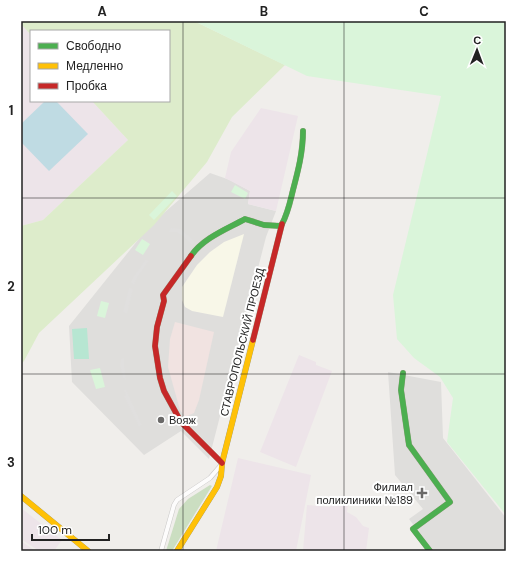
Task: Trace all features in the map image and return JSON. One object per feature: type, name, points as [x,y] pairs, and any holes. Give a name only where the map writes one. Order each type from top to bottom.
[{"type":"street","name":"СТАВРОПОЛЬСКИЙ ПРОЕЗД","points":[[177,551],[218,487],[222,463],[281,226],[286,218],[297,176],[303,144],[303,131]]},
{"type":"street","points":[[222,463],[181,422],[164,391],[160,378],[155,346],[157,327],[164,300],[163,295],[194,251],[206,241],[245,219],[264,226],[274,224],[281,226]]},
{"type":"street","points":[[403,373],[401,390],[410,445],[450,502],[413,529],[430,551]]},
{"type":"street","name":"СТАВРОПОЛЬСКИЙ ПРОЕЗД","points":[[161,551],[174,505],[177,500],[210,478],[222,463]]},
{"type":"street","points":[[21,496],[88,551]]},
{"type":"shaded area","points":[[21,24],[30,34],[30,102],[93,102],[128,140],[43,220],[21,226]]},
{"type":"shaded area","points":[[261,108],[298,116],[276,211],[248,204],[250,191],[225,178],[231,152]]},
{"type":"shaded area","points":[[210,173],[230,180],[250,191],[248,204],[276,211],[266,237],[209,459],[181,431],[144,455],[72,382],[69,326],[150,225]]},
{"type":"shaded area","points":[[171,228],[181,229],[196,242],[192,245],[182,235],[176,232],[169,232]]},
{"type":"shaded area","points":[[244,234],[223,317],[192,311],[185,307],[182,300],[182,287],[197,265],[210,252],[224,242]]},
{"type":"shaded area","points":[[145,260],[149,261],[134,285],[131,282]]},
{"type":"shaded area","points":[[129,288],[133,289],[127,314],[123,312]]},
{"type":"shaded area","points":[[175,322],[214,332],[199,400],[194,413],[185,417],[180,410],[168,367],[170,339]]},
{"type":"shaded area","points":[[299,355],[316,362],[316,365],[332,371],[296,467],[260,452]]},
{"type":"shaded area","points":[[124,358],[126,380],[123,378],[120,365],[121,359]]},
{"type":"shaded area","points":[[388,372],[441,382],[443,438],[506,518],[506,551],[433,551],[409,519],[423,509],[395,475]]},
{"type":"shaded area","points":[[126,389],[142,425],[139,427],[124,396],[126,395],[124,390]]},
{"type":"shaded area","points":[[238,458],[311,475],[296,551],[216,551]]},
{"type":"shaded area","points":[[332,500],[348,504],[347,512],[356,517],[363,526],[369,528],[366,551],[303,551],[307,505],[330,507]]},
{"type":"shaded area","points":[[21,508],[62,540],[54,551],[39,551],[21,539]]},
{"type":"shaded area","points":[[21,541],[34,550],[34,551],[21,551]]},
{"type":"green space","points":[[21,21],[194,21],[285,65],[232,117],[207,162],[154,225],[39,333],[21,364],[21,226],[43,220],[128,140],[93,102],[170,102],[170,30],[30,30],[30,34],[21,24]]},
{"type":"green space","points":[[194,21],[506,21],[506,515],[447,442],[453,398],[440,377],[414,358],[397,339],[393,295],[441,96],[307,76]]},
{"type":"green space","points":[[235,185],[248,193],[245,199],[231,192]]},
{"type":"green space","points":[[172,191],[177,196],[154,220],[149,215]]},
{"type":"green space","points":[[142,239],[150,244],[143,255],[135,250]]},
{"type":"green space","points":[[101,301],[109,303],[105,318],[97,316]]},
{"type":"green space","points":[[87,328],[89,359],[74,359],[72,329]]},
{"type":"green space","points":[[100,368],[105,387],[96,389],[90,370]]},
{"type":"green space","points":[[210,485],[212,486],[172,551],[166,551],[179,509],[188,499]]},
{"type":"water","points":[[44,102],[57,102],[88,134],[49,171],[21,142],[21,124]]},
{"type":"traffic: fast","points":[[282,224],[289,207],[298,169],[303,131]]},
{"type":"traffic: fast","points":[[191,256],[209,239],[245,219],[264,225],[281,226]]},
{"type":"traffic: fast","points":[[403,373],[401,390],[409,445],[450,502],[413,529],[430,551]]},
{"type":"traffic: slow","points":[[177,551],[217,487],[221,476],[222,463],[253,340]]},
{"type":"traffic: slow","points":[[21,496],[88,551]]},
{"type":"traffic: jam","points":[[253,340],[282,224]]},
{"type":"traffic: jam","points":[[191,256],[163,295],[164,301],[157,327],[155,346],[160,378],[164,391],[181,422],[222,463]]},
{"type":"place","name":"Вояж","points":[[161,420]]},
{"type":"place","name":"Филиал поликлиники №189","points":[[422,493]]}]
